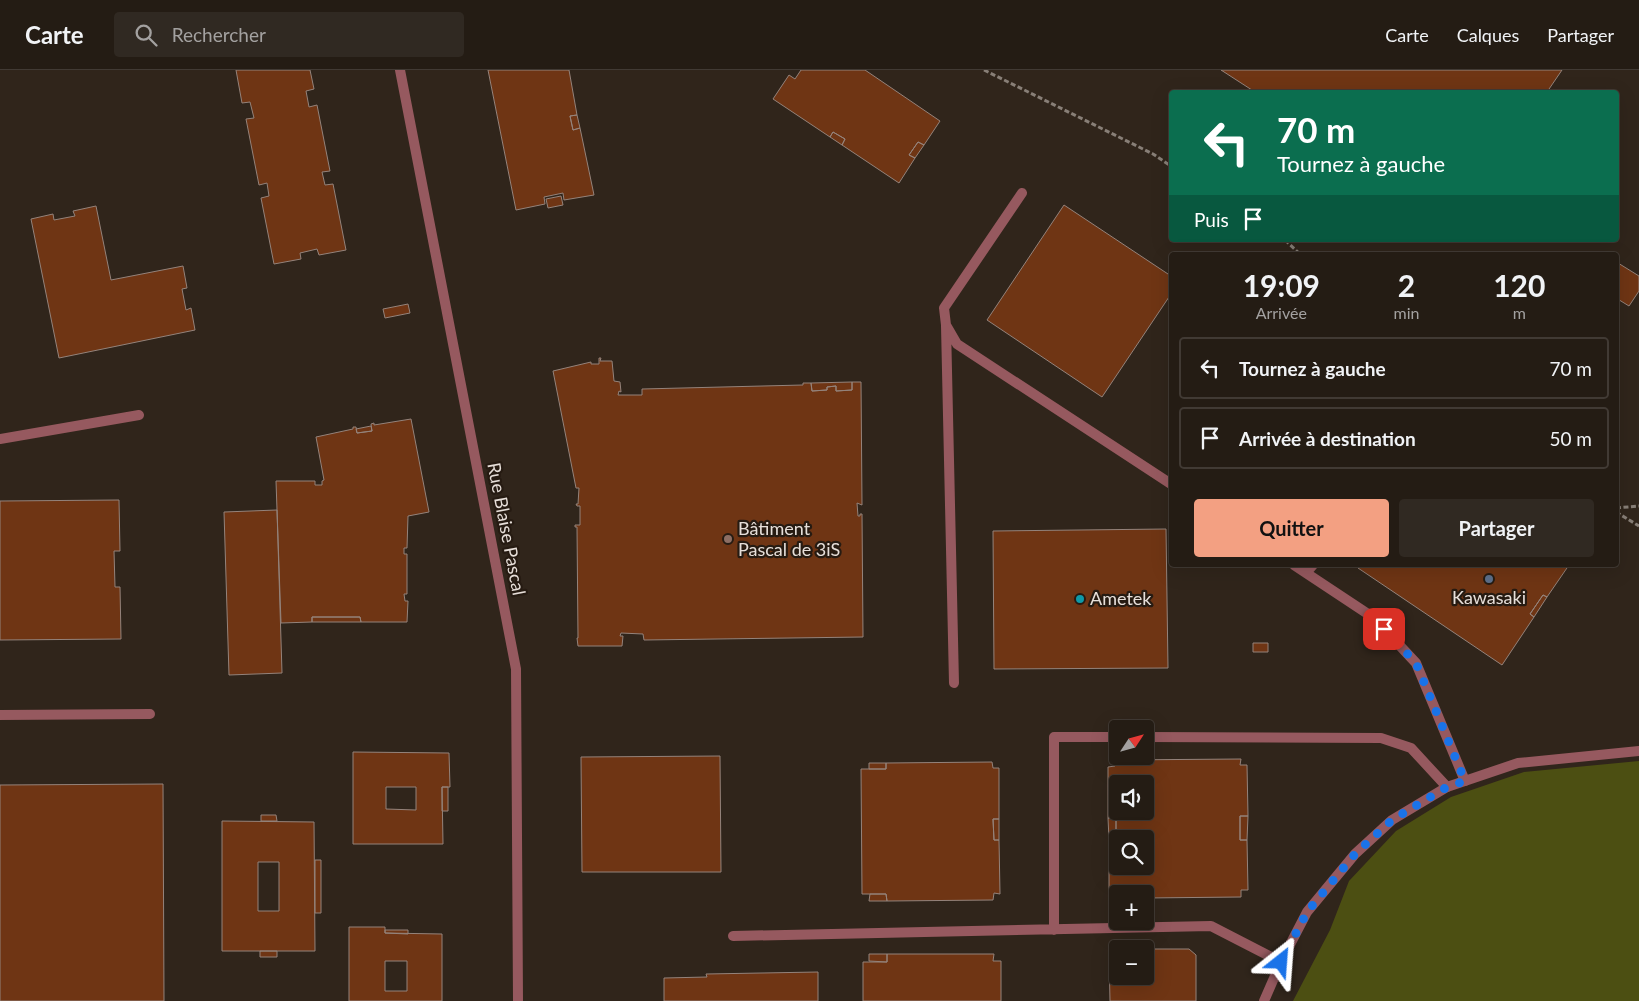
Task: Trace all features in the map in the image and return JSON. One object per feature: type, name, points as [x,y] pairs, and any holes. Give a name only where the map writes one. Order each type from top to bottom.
[{"type":"street","name":"Rue Blaise Pascal","points":[[400,70],[516,669],[518,1001]]},
{"type":"street","points":[[954,683],[946,325],[944,308],[1022,193]]},
{"type":"street","points":[[946,325],[957,344],[1169,483]]},
{"type":"street","points":[[0,439],[138,416]]},
{"type":"street","points":[[1310,569],[1374,618],[1416,663],[1465,781]]},
{"type":"street","points":[[0,715],[150,714]]},
{"type":"street","points":[[1054,930],[1054,737],[1109,738]]},
{"type":"street","points":[[1154,738],[1382,738],[1411,748],[1447,787]]},
{"type":"street","points":[[1264,1001],[1281,962],[1307,912],[1355,854],[1392,820],[1447,787],[1518,762],[1639,752]]},
{"type":"street","points":[[733,936],[1211,926],[1281,962]]},
{"type":"path","points":[[984,70],[1153,154],[1169,165]]},
{"type":"path","points":[[1287,242],[1298,252]]},
{"type":"path","points":[[1619,508],[1639,506]]},
{"type":"path","points":[[1619,514],[1639,526]]},
{"type":"shaded area","points":[[1639,761],[1639,1001],[1293,1001],[1330,930],[1349,881],[1396,831],[1451,797],[1524,772]]},
{"type":"building","points":[[236,70],[310,70],[314,89],[306,91],[309,107],[317,105],[330,171],[322,172],[325,185],[333,184],[346,250],[319,255],[317,249],[300,253],[301,259],[274,264],[261,198],[269,196],[267,183],[259,185],[246,119],[254,118],[250,102],[242,103]]},
{"type":"building","points":[[488,70],[569,70],[577,115],[570,116],[573,130],[580,128],[594,195],[564,200],[563,193],[544,197],[545,204],[516,210]]},
{"type":"building","points":[[801,70],[865,70],[940,121],[924,145],[918,142],[909,155],[915,158],[899,183],[842,145],[845,139],[833,132],[830,137],[773,99],[789,75],[795,79]]},
{"type":"building","points":[[1221,70],[1562,70],[1548,90],[1252,90]]},
{"type":"building","points":[[577,115],[580,128],[573,130],[570,116]]},
{"type":"building","points":[[833,132],[845,139],[842,145],[830,137]]},
{"type":"building","points":[[918,142],[924,145],[915,158],[909,155]]},
{"type":"building","points":[[561,196],[563,205],[548,208],[546,199]]},
{"type":"building","points":[[1064,205],[1169,275],[1169,297],[1102,397],[987,320]]},
{"type":"building","points":[[96,206],[111,280],[183,266],[187,288],[182,289],[186,310],[191,308],[195,330],[59,358],[31,219],[53,214],[54,220],[75,216],[73,211]]},
{"type":"building","points":[[1619,264],[1639,276],[1639,291],[1629,306],[1619,300]]},
{"type":"building","points":[[408,304],[410,313],[385,318],[383,309]]},
{"type":"building","name":"Bâtiment Pascal de 3iS","points":[[599,358],[601,358],[600,361],[612,361],[614,381],[620,382],[621,392],[619,391],[618,395],[642,395],[642,389],[803,385],[803,383],[811,383],[812,391],[827,390],[827,387],[836,386],[836,391],[852,390],[852,382],[861,382],[862,505],[857,503],[858,516],[862,514],[863,637],[644,640],[643,634],[621,633],[620,636],[623,636],[622,646],[578,646],[577,527],[575,525],[580,525],[580,506],[576,504],[578,504],[579,488],[576,488],[553,371],[591,362],[591,364],[599,364]]},
{"type":"building","points":[[852,382],[852,390],[836,391],[836,386],[827,387],[827,390],[812,391],[811,383]]},
{"type":"building","points":[[411,419],[429,512],[408,516],[407,548],[404,548],[404,554],[407,554],[407,594],[404,594],[405,601],[408,601],[407,622],[361,622],[360,617],[312,617],[312,622],[281,623],[276,481],[315,481],[315,485],[322,485],[324,480],[316,437],[353,429],[353,427],[356,427],[357,433],[372,431],[371,424],[374,423],[374,425]]},
{"type":"building","points":[[371,426],[372,431],[357,433],[356,429]]},
{"type":"building","points":[[119,500],[120,551],[114,551],[115,587],[120,587],[121,639],[0,640],[0,501]]},
{"type":"building","points":[[277,510],[282,673],[229,675],[224,512]]},
{"type":"building","name":"Ametek","points":[[1166,529],[1168,668],[994,669],[993,531]]},
{"type":"building","points":[[1568,567],[1547,597],[1543,595],[1530,614],[1534,617],[1502,665],[1358,568]]},
{"type":"building","points":[[1543,595],[1547,597],[1534,617],[1530,614]]},
{"type":"building","points":[[312,617],[360,617],[361,622],[312,622]]},
{"type":"building","points":[[1253,643],[1268,643],[1268,652],[1253,652]]},
{"type":"building","points":[[353,752],[449,753],[450,787],[442,787],[443,844],[353,844]],"holes":[[[386,787],[416,787],[416,810],[386,809]]]},
{"type":"building","points":[[720,756],[721,872],[582,872],[581,757]]},
{"type":"building","points":[[1241,759],[1240,765],[1247,765],[1248,816],[1240,816],[1240,840],[1247,840],[1248,890],[1241,890],[1241,897],[1154,898],[1154,885],[1109,885],[1109,875],[1154,875],[1154,830],[1116,830],[1116,820],[1154,820],[1154,775],[1109,775],[1108,818],[1108,767],[1154,765],[1154,760]]},
{"type":"building","points":[[992,762],[993,768],[999,768],[999,819],[993,819],[994,840],[999,840],[1000,894],[994,893],[993,900],[887,901],[886,894],[862,894],[861,769],[886,769],[886,763]]},
{"type":"building","points":[[869,763],[886,763],[886,769],[869,769]]},
{"type":"building","points":[[163,784],[164,1001],[0,1001],[0,785]]},
{"type":"building","points":[[442,787],[448,787],[448,811],[442,811]]},
{"type":"building","points":[[261,815],[276,815],[277,821],[261,821]]},
{"type":"building","points":[[1240,816],[1248,816],[1247,840],[1240,840]]},
{"type":"building","points":[[1108,818],[1109,820],[1116,820],[1116,830],[1109,830],[1109,839]]},
{"type":"building","points":[[993,819],[999,819],[999,840],[994,840]]},
{"type":"building","points":[[222,821],[314,822],[315,951],[222,951]],"holes":[[[258,862],[279,862],[279,911],[258,911]]]},
{"type":"building","points":[[315,860],[321,860],[321,913],[315,913]]},
{"type":"building","points":[[870,894],[886,894],[887,901],[869,901]]},
{"type":"building","points":[[349,927],[385,927],[385,933],[442,934],[442,1001],[349,1001]],"holes":[[[385,961],[407,961],[407,991],[385,991]]]},
{"type":"building","points":[[385,930],[408,930],[408,934],[385,933]]},
{"type":"building","points":[[1154,949],[1189,949],[1196,955],[1196,1001],[1110,1001],[1110,985],[1154,985]]},
{"type":"building","points":[[260,951],[277,951],[277,957],[260,957]]},
{"type":"building","points":[[869,954],[887,954],[887,962],[869,961]]},
{"type":"building","points":[[887,954],[994,954],[993,961],[1001,961],[1001,1001],[863,1001],[863,962],[887,962]]},
{"type":"building","points":[[818,972],[818,1001],[664,1001],[664,978],[707,977],[706,974]]},
{"type":"place","name":"Bâtiment Pascal de 3iS","points":[[728,539]]},
{"type":"place","name":"Kawasaki","points":[[1489,579]]},
{"type":"place","name":"Ametek","points":[[1080,599]]},
{"type":"route","points":[[1281,962],[1307,912],[1355,854],[1392,820],[1447,787],[1465,781],[1416,663],[1384,629]]}]
